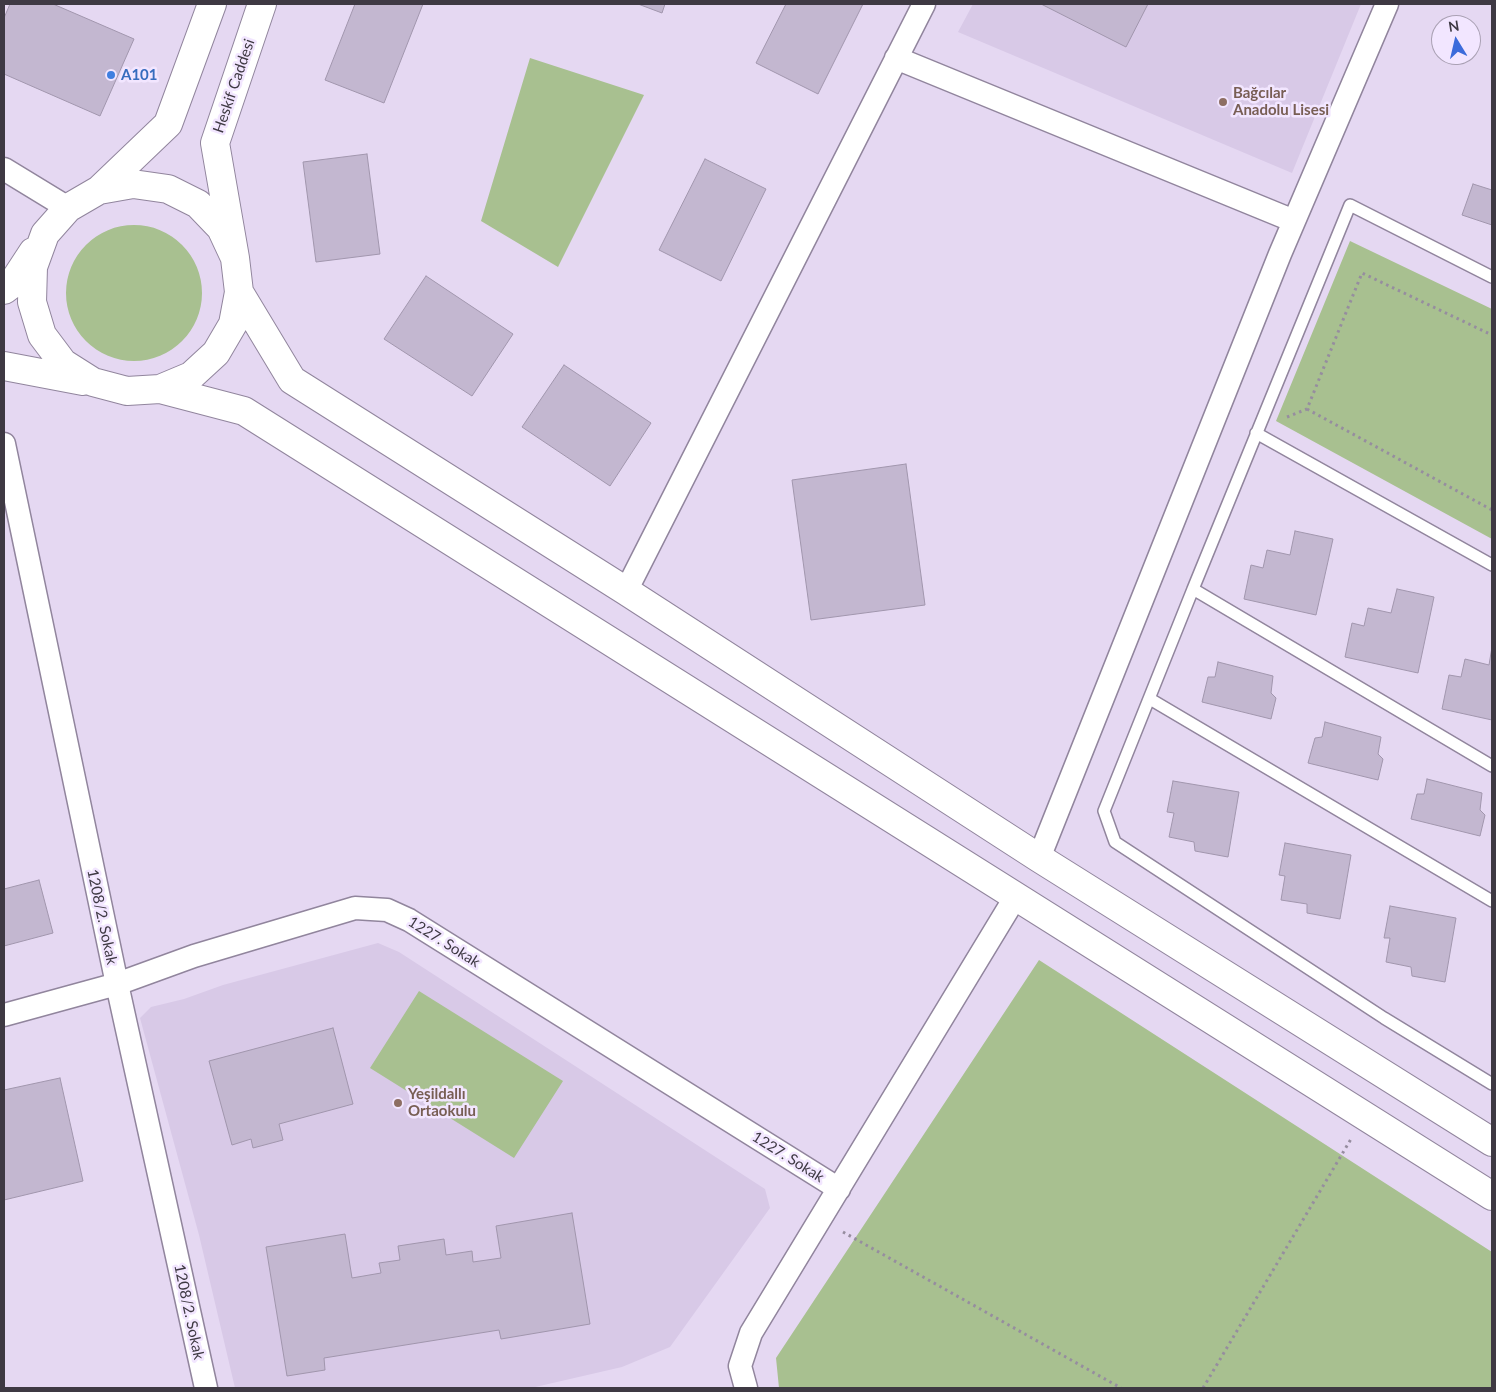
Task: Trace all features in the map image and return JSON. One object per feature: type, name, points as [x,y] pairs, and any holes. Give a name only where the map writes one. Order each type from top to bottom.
[{"type":"main road","points":[[4,290],[12,284],[45,234],[68,208],[99,190],[168,124],[212,4]]},
{"type":"main road","name":"Heskif Caddesi","points":[[240,292],[215,143],[262,4]]},
{"type":"main road","points":[[99,190],[133,184],[168,189],[198,204],[221,228],[235,258]]},
{"type":"main road","points":[[45,234],[33,267],[32,302],[42,335],[64,363],[93,382]]},
{"type":"main road","points":[[240,292],[292,380],[626,590],[1039,858],[1492,1142]]},
{"type":"main road","points":[[160,389],[191,376],[216,353],[233,324],[240,292]]},
{"type":"main road","points":[[4,366],[93,382],[127,391],[160,389],[244,411],[1492,1196]]},
{"type":"street","points":[[626,590],[924,4]]},
{"type":"street","points":[[1039,858],[1294,221],[1387,4]]},
{"type":"street","points":[[896,58],[1294,221]]},
{"type":"street","points":[[4,169],[68,208]]},
{"type":"street","name":"1208/2. Sokak","points":[[4,444],[116,984],[206,1388]]},
{"type":"street","points":[[746,1388],[740,1366],[752,1333],[1016,896]]},
{"type":"street","name":"1227. Sokak","points":[[4,1015],[116,984],[194,956],[355,908],[387,910],[409,920],[839,1189]]},
{"type":"lane","points":[[1492,277],[1350,205],[1256,432],[1104,811],[1115,842],[1384,1018],[1492,1084]]},
{"type":"lane","points":[[1256,432],[1492,565]]},
{"type":"lane","points":[[1193,589],[1492,766]]},
{"type":"lane","points":[[1150,699],[1492,901]]},
{"type":"path","points":[[1284,418],[1307,409],[1362,273],[1492,335]]},
{"type":"path","points":[[1307,409],[1492,510]]},
{"type":"path","points":[[1203,1388],[1365,1116]]},
{"type":"path","points":[[820,1220],[1121,1388]]},
{"type":"shaded area","name":"Bağcılar Anadolu Lisesi","points":[[973,4],[1361,4],[1292,173],[958,32]]},
{"type":"shaded area","name":"Yeşildallı Ortaokulu","points":[[378,943],[399,952],[765,1189],[770,1208],[670,1347],[622,1367],[531,1388],[235,1388],[199,1235],[140,1018],[151,1007],[184,999],[223,985]]},
{"type":"green space","points":[[530,58],[644,95],[558,267],[481,221]]},
{"type":"green space","points":[[134,225],[160,230],[172,236],[182,245],[191,255],[197,267],[202,293],[197,319],[191,331],[182,341],[172,350],[160,356],[134,361],[108,356],[96,350],[86,341],[77,331],[71,319],[66,293],[71,267],[77,255],[86,245],[96,236],[108,230]]},
{"type":"green space","points":[[1350,241],[1492,309],[1492,539],[1276,421]]},
{"type":"green space","points":[[1039,960],[1492,1252],[1492,1388],[779,1388],[776,1358]]},
{"type":"green space","points":[[419,991],[563,1081],[514,1158],[370,1068]]},
{"type":"building","points":[[10,4],[53,4],[134,39],[100,116],[4,74],[4,18]]},
{"type":"building","points":[[355,4],[423,4],[384,103],[325,80]]},
{"type":"building","points":[[638,4],[665,4],[662,13]]},
{"type":"building","points":[[786,4],[863,4],[818,94],[756,63]]},
{"type":"building","points":[[1041,4],[1148,4],[1126,47]]},
{"type":"building","points":[[367,154],[380,254],[316,262],[303,162]]},
{"type":"building","points":[[705,159],[766,189],[721,281],[659,250]]},
{"type":"building","points":[[1473,184],[1492,190],[1492,225],[1462,215]]},
{"type":"building","points":[[426,276],[513,334],[472,396],[384,339]]},
{"type":"building","points":[[564,365],[651,423],[610,486],[522,427]]},
{"type":"building","points":[[906,464],[925,605],[811,620],[792,480]]},
{"type":"building","points":[[1295,531],[1333,539],[1316,615],[1244,599],[1251,565],[1263,568],[1267,550],[1290,555]]},
{"type":"building","points":[[1397,589],[1434,597],[1418,673],[1345,657],[1352,623],[1364,626],[1368,608],[1391,613]]},
{"type":"building","points":[[1492,647],[1492,720],[1442,709],[1449,675],[1461,677],[1465,659],[1489,665]]},
{"type":"building","points":[[1218,662],[1273,676],[1271,693],[1276,698],[1271,719],[1202,702],[1208,677],[1215,677]]},
{"type":"building","points":[[1325,722],[1381,737],[1378,754],[1383,759],[1378,780],[1308,763],[1315,738],[1322,737]]},
{"type":"building","points":[[1427,779],[1482,793],[1480,810],[1485,815],[1480,836],[1411,819],[1417,794],[1424,794]]},
{"type":"building","points":[[1173,781],[1239,792],[1228,857],[1195,851],[1194,842],[1169,837],[1174,813],[1167,812]]},
{"type":"building","points":[[1285,843],[1351,855],[1340,919],[1307,913],[1307,904],[1281,900],[1285,876],[1279,875]]},
{"type":"building","points":[[39,880],[53,933],[4,946],[4,889]]},
{"type":"building","points":[[1390,906],[1456,918],[1445,982],[1412,976],[1411,967],[1386,962],[1390,938],[1384,938]]},
{"type":"building","points":[[333,1028],[353,1104],[279,1124],[283,1140],[253,1148],[251,1139],[232,1145],[209,1061]]},
{"type":"building","points":[[60,1078],[83,1181],[4,1200],[4,1090]]},
{"type":"building","points":[[572,1213],[590,1324],[501,1339],[499,1330],[324,1358],[325,1370],[287,1376],[266,1247],[345,1234],[352,1278],[381,1273],[379,1263],[400,1260],[398,1246],[444,1239],[446,1255],[472,1251],[473,1262],[501,1258],[496,1226]]},
{"type":"place","name":"A101","points":[[111,75]]},
{"type":"place","name":"Bağcılar Anadolu Lisesi","points":[[1223,102]]},
{"type":"place","name":"Yeşildallı Ortaokulu","points":[[398,1103]]}]
